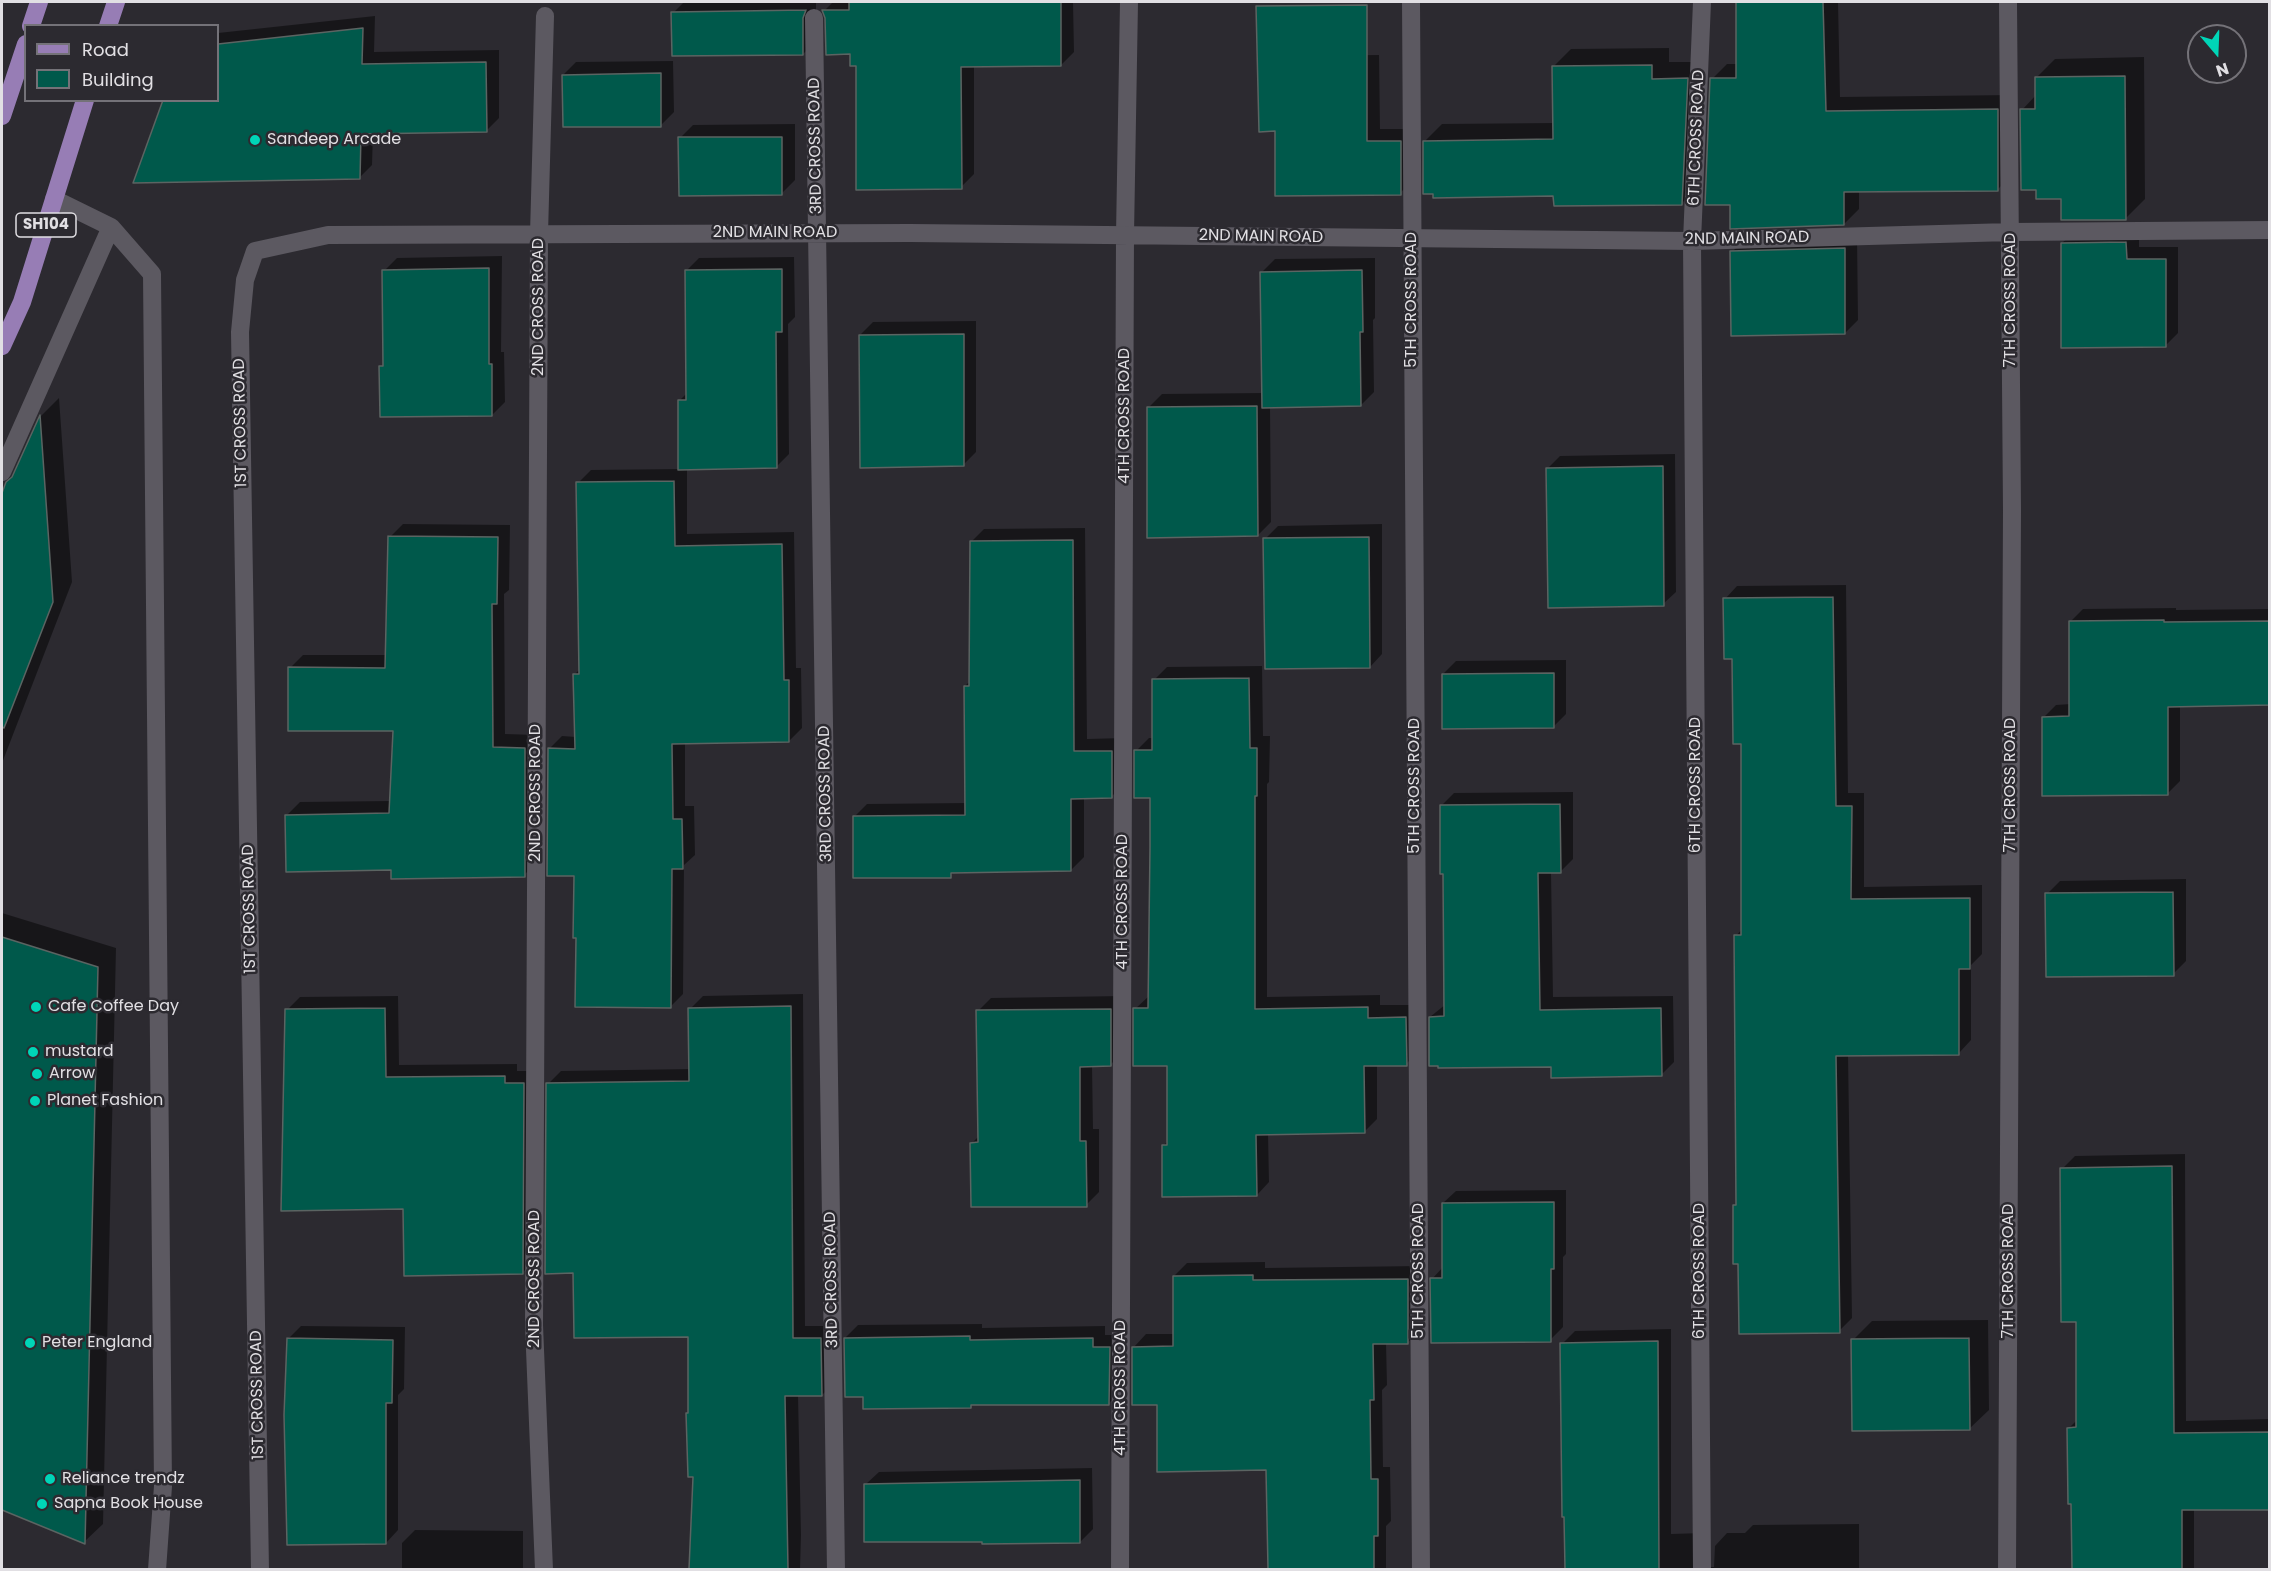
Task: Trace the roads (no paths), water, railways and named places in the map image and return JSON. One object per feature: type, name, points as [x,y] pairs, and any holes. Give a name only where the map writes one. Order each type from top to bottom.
[{"type":"main road","points":[[33,24],[39,2]]},
{"type":"main road","points":[[109,24],[116,2]]},
{"type":"main road","points":[[2,116],[24,50]]},
{"type":"main road","name":"SH104","points":[[2,346],[22,302],[84,102]]},
{"type":"street","name":"4TH CROSS ROAD","points":[[1120,1569],[1125,235],[1129,2]]},
{"type":"street","name":"5TH CROSS ROAD","points":[[1411,2],[1421,1569]]},
{"type":"street","name":"6TH CROSS ROAD","points":[[1702,2],[1692,241],[1702,1569]]},
{"type":"street","name":"7TH CROSS ROAD","points":[[2007,1569],[2012,523],[2008,2]]},
{"type":"street","name":"2ND CROSS ROAD","points":[[544,1569],[534,1325],[539,234],[545,16]]},
{"type":"street","name":"3RD CROSS ROAD","points":[[814,18],[836,1569]]},
{"type":"street","points":[[54,199],[111,226],[152,274],[163,1486],[157,1569]]},
{"type":"street","points":[[2,472],[111,226]]},
{"type":"street","name":"2ND MAIN ROAD","points":[[255,250],[328,235],[818,233],[1692,241],[2010,232],[2270,230]]},
{"type":"street","name":"1ST CROSS ROAD","points":[[255,250],[245,280],[240,332],[260,1569]]},
{"type":"place","name":"Sandeep Arcade","points":[[255,140]]},
{"type":"place","name":"Cafe Coffee Day","points":[[36,1007]]},
{"type":"place","name":"mustard","points":[[33,1052]]},
{"type":"place","name":"Arrow","points":[[37,1074]]},
{"type":"place","name":"Planet Fashion","points":[[35,1101]]},
{"type":"place","name":"Peter England","points":[[30,1343]]},
{"type":"place","name":"Reliance trendz","points":[[50,1479]]},
{"type":"place","name":"Sapna Book House","points":[[42,1504]]}]
